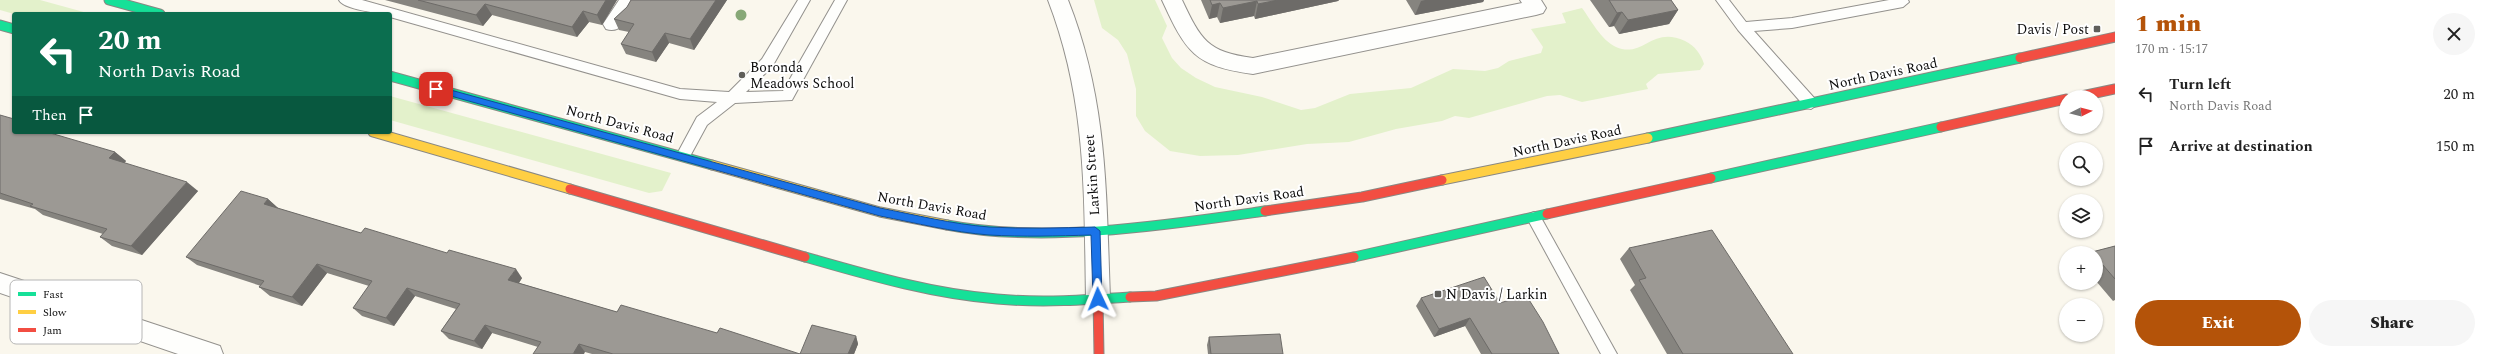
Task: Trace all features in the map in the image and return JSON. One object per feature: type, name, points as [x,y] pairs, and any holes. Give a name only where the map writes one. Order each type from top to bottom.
[{"type":"main road","points":[[108,0],[153,12]]},
{"type":"main road","points":[[0,26],[12,29]]},
{"type":"main road","name":"North Davis Road","points":[[392,77],[682,156],[727,171],[880,212],[952,226],[1026,233],[1145,228],[1362,197],[1811,104],[2115,37]]},
{"type":"main road","points":[[2103,92],[2115,89]]},
{"type":"main road","points":[[380,134],[867,275],[978,297],[1027,300],[1098,299],[1164,295],[1347,260],[2059,101]]},
{"type":"main road","name":"Larkin Street","points":[[1098,299],[1099,354]]},
{"type":"street","points":[[613,24],[630,0]]},
{"type":"street","name":"Larkin Street","points":[[1058,0],[1077,57],[1083,84],[1091,148],[1098,299]]},
{"type":"street","points":[[1172,0],[1191,39],[1201,50],[1216,59],[1253,66],[1536,8],[1530,0]]},
{"type":"street","points":[[0,283],[10,286]]},
{"type":"street","points":[[142,331],[211,354]]},
{"type":"lane","points":[[345,0],[388,12]]},
{"type":"lane","points":[[682,156],[702,120],[732,98],[767,62],[804,0]]},
{"type":"lane","points":[[392,13],[680,94],[732,98],[787,96],[841,0]]},
{"type":"lane","points":[[1722,0],[1811,104]]},
{"type":"lane","points":[[1743,26],[1792,22],[1903,2],[1902,0]]},
{"type":"lane","points":[[1534,218],[1609,354]]},
{"type":"green space","points":[[0,0],[40,0],[84,12],[12,12],[12,13],[0,10]]},
{"type":"green space","points":[[1094,0],[1155,0],[1167,26],[1162,38],[1172,58],[1181,68],[1196,78],[1215,87],[1262,97],[1301,110],[1315,108],[1350,94],[1411,88],[1453,69],[1485,71],[1498,68],[1509,61],[1541,53],[1543,47],[1531,29],[1566,23],[1562,13],[1582,8],[1601,35],[1616,47],[1625,50],[1634,49],[1656,39],[1674,37],[1692,45],[1701,57],[1704,64],[1700,70],[1658,74],[1646,84],[1648,89],[1582,102],[1560,95],[1547,96],[1469,118],[1455,116],[1442,121],[1396,129],[1349,142],[1307,144],[1238,155],[1200,156],[1170,151],[1145,131],[1136,116],[1136,89],[1127,54],[1118,40],[1102,28]]},
{"type":"green space","points":[[392,97],[671,173],[662,191],[649,193],[392,121]]},
{"type":"building","points":[[418,0],[606,0],[597,15],[583,11],[572,27],[485,4],[476,15]]},
{"type":"building","points":[[631,0],[716,0],[690,39],[665,33],[652,52],[621,44],[634,24],[614,19],[627,7]]},
{"type":"building","points":[[1210,0],[1278,0],[1258,4],[1257,1],[1223,8],[1220,3],[1212,5]]},
{"type":"building","points":[[1609,0],[1671,0],[1678,10],[1628,20],[1622,12],[1617,13]]},
{"type":"building","points":[[0,115],[12,118],[12,134],[54,134],[115,152],[109,158],[187,182],[131,246],[100,237],[107,229],[30,206],[33,204],[0,193]]},
{"type":"building","points":[[241,191],[268,199],[264,204],[361,233],[365,228],[447,253],[449,250],[516,269],[508,280],[617,312],[621,305],[717,333],[720,328],[800,354],[613,354],[579,344],[573,354],[533,354],[541,342],[485,325],[474,341],[441,331],[460,304],[407,288],[386,318],[353,308],[372,281],[317,264],[292,297],[259,287],[264,281],[186,257]]},
{"type":"building","points":[[1712,230],[1793,354],[1683,354],[1639,280],[1646,278],[1629,248]]},
{"type":"building","points":[[2115,246],[2115,279],[2103,265],[2103,249]]},
{"type":"building","points":[[1484,277],[1500,303],[1526,295],[1543,322],[1559,354],[1492,354],[1470,318],[1439,329],[1421,298]]},
{"type":"building","points":[[812,325],[856,336],[848,354],[800,354]]},
{"type":"building","points":[[1280,334],[1283,354],[1211,354],[1209,337]]},
{"type":"traffic: fast","points":[[109,0],[153,12]]},
{"type":"traffic: fast","points":[[0,25],[12,28]]},
{"type":"traffic: fast","points":[[1648,138],[2020,58]]},
{"type":"traffic: fast","points":[[392,77],[712,165]]},
{"type":"traffic: fast","points":[[1711,178],[1941,127]]},
{"type":"traffic: fast","points":[[947,225],[991,230],[1080,231],[1141,227],[1265,211]]},
{"type":"traffic: fast","points":[[1354,257],[1547,214]]},
{"type":"traffic: fast","points":[[805,257],[869,275],[955,294],[977,297],[1034,301],[1130,297]]},
{"type":"traffic: slow","points":[[380,134],[570,189]]},
{"type":"traffic: slow","points":[[1442,180],[1648,138]]},
{"type":"traffic: slow","points":[[712,165],[880,212],[947,225]]},
{"type":"traffic: jam","points":[[2020,58],[2115,37]]},
{"type":"traffic: jam","points":[[2103,92],[2115,89]]},
{"type":"traffic: jam","points":[[1941,127],[2059,101]]},
{"type":"traffic: jam","points":[[1547,214],[1711,178]]},
{"type":"traffic: jam","points":[[1265,211],[1362,197],[1442,180]]},
{"type":"traffic: jam","points":[[570,189],[805,257]]},
{"type":"traffic: jam","points":[[1130,297],[1156,296],[1354,257]]},
{"type":"traffic: jam","points":[[1098,299],[1099,354]]},
{"type":"place","name":"Davis / Post","points":[[2097,29]]},
{"type":"place","name":"Boronda Meadows School","points":[[742,75]]},
{"type":"place","name":"N Davis / Larkin","points":[[1438,294]]},
{"type":"route","points":[[436,89],[682,156],[727,171],[880,212],[952,226],[988,230],[1026,233],[1095,231],[1098,299]]}]
